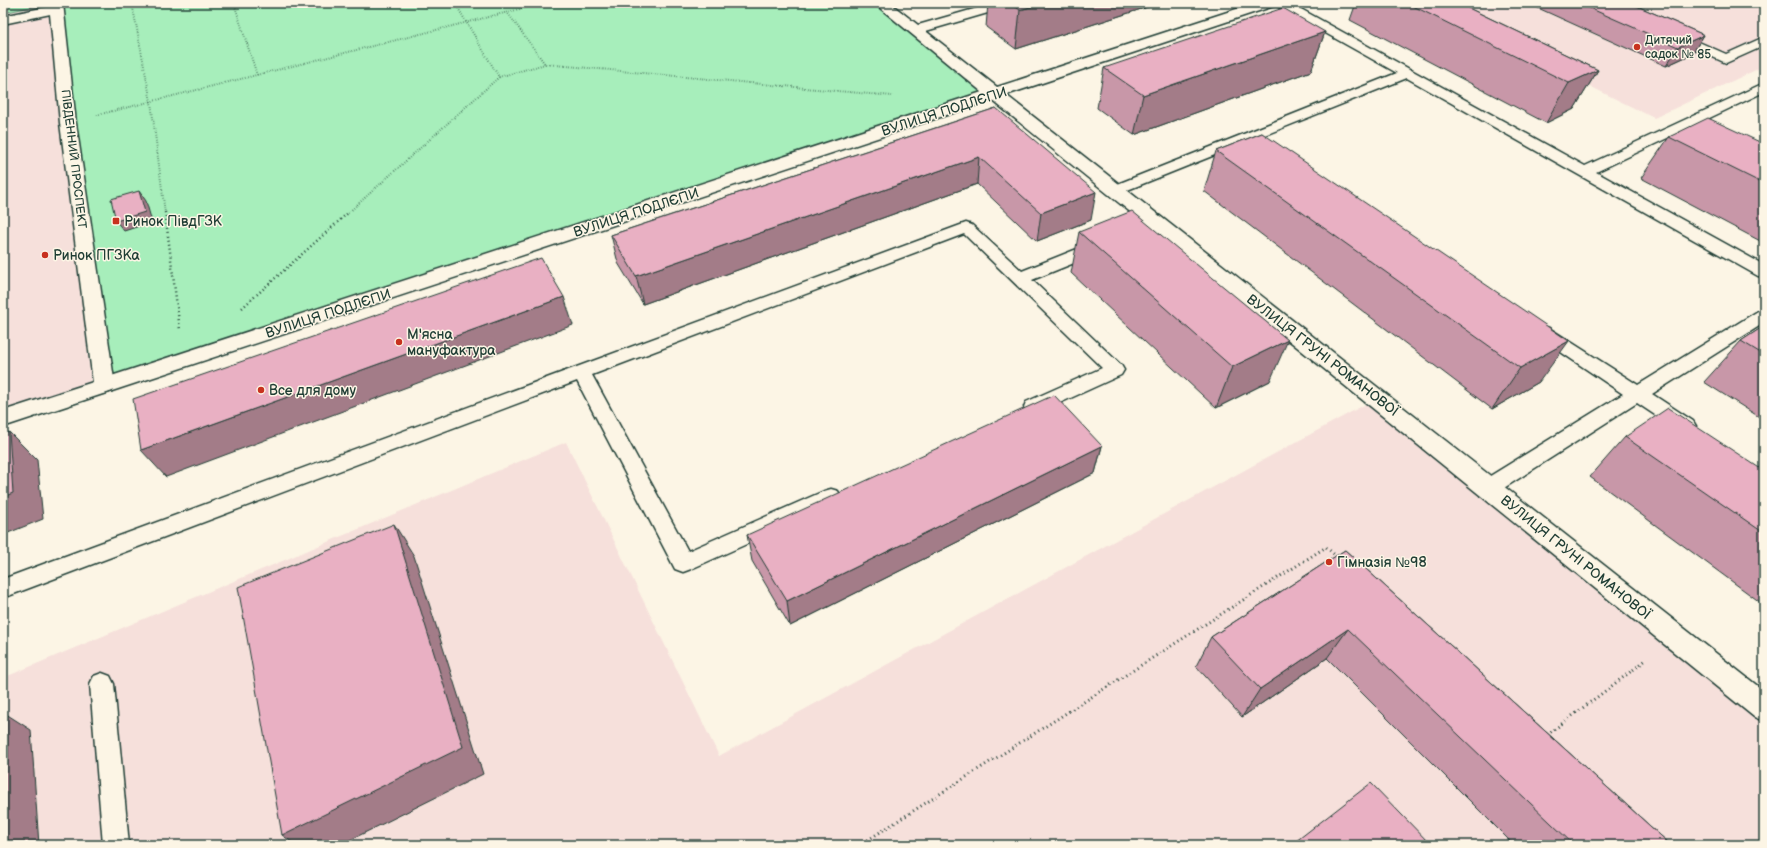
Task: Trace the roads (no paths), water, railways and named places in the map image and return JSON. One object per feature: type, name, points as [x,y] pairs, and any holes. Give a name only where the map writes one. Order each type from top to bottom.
[{"type":"street","name":"ВУЛИЦЯ ГРУНІ РОМАНОВОЇ","points":[[881,3],[1764,708]]},
{"type":"street","name":"ВУЛИЦЯ ПОДЛЄПИ","points":[[3,419],[1269,3]]},
{"type":"street","name":"ПІВДЕННИЙ ПРОСПЕКТ","points":[[56,6],[68,123],[104,386]]},
{"type":"lane","points":[[915,30],[1008,3]]},
{"type":"lane","points":[[1281,3],[1406,74],[1764,272]]},
{"type":"lane","points":[[3,20],[56,6]]},
{"type":"lane","points":[[1663,31],[1726,59],[1764,41]]},
{"type":"lane","points":[[1115,190],[1254,142],[1406,74]]},
{"type":"lane","points":[[1584,172],[1764,87]]},
{"type":"lane","points":[[1701,117],[1715,123]]},
{"type":"lane","points":[[1136,232],[1157,223]]},
{"type":"lane","points":[[3,589],[966,228],[1115,370],[1014,415]]},
{"type":"lane","points":[[1020,278],[1114,240]]},
{"type":"lane","points":[[1489,488],[1764,315]]},
{"type":"lane","points":[[1532,324],[1698,434]]},
{"type":"lane","points":[[580,372],[683,563],[848,489]]},
{"type":"lane","points":[[102,684],[116,845]]},
{"type":"place","name":"Дитячий садок № 85","points":[[1637,47]]},
{"type":"place","name":"Ринок ПівдГЗК","points":[[116,221]]},
{"type":"place","name":"Ринок ПГЗКа","points":[[45,255]]},
{"type":"place","name":"М'ясна мануфактура","points":[[399,342]]},
{"type":"place","name":"Все для дому","points":[[261,390]]},
{"type":"place","name":"Гімназія №98","points":[[1329,562]]}]
